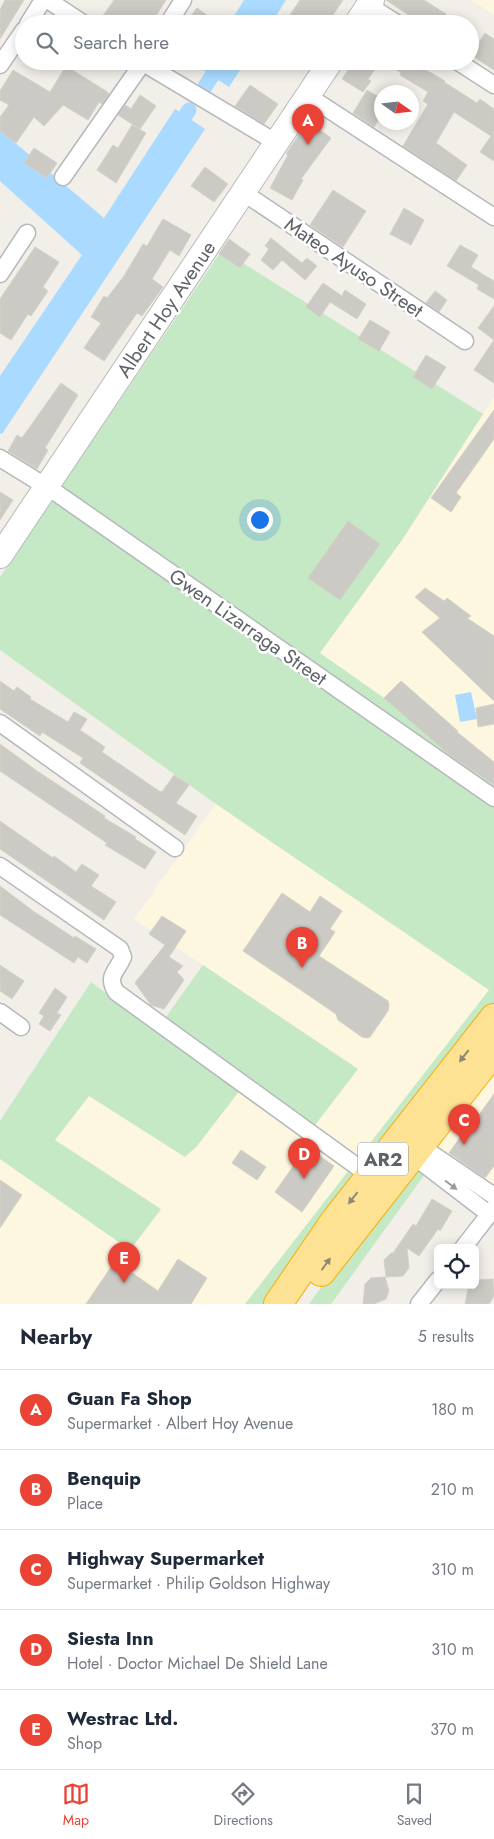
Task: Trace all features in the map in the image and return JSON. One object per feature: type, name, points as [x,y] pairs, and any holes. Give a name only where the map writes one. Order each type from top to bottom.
[{"type":"highway","name":"AR2","points":[[278,1304],[334,1222],[494,1018]]},
{"type":"highway","name":"AR2","points":[[299,1304],[328,1261],[494,1051]]},
{"type":"street","points":[[34,15],[43,0]]},
{"type":"street","points":[[48,0],[70,15]]},
{"type":"street","points":[[174,15],[184,0]]},
{"type":"street","points":[[365,10],[377,15]]},
{"type":"street","points":[[0,65],[15,43]]},
{"type":"street","points":[[63,178],[137,70]]},
{"type":"street","points":[[155,70],[277,143]]},
{"type":"street","name":"Albert Hoy Avenue","points":[[0,556],[325,70]]},
{"type":"street","points":[[471,70],[494,85]]},
{"type":"street","points":[[308,96],[494,217]]},
{"type":"street","name":"Mateo Ayuso Street","points":[[244,193],[465,341]]},
{"type":"street","points":[[0,274],[27,233]]},
{"type":"street","name":"Gwen Lizarraga Street","points":[[0,458],[494,798]]},
{"type":"street","points":[[0,723],[176,848]]},
{"type":"street","points":[[0,866],[120,949],[123,957],[112,976],[112,986],[116,992],[370,1176]]},
{"type":"street","points":[[0,1012],[21,1027]]},
{"type":"street","points":[[416,1150],[494,1196]]},
{"type":"street","points":[[416,1150],[492,1211],[466,1244]]},
{"type":"street","points":[[419,1304],[434,1285]]},
{"type":"shaded area","points":[[471,0],[494,0],[494,15]]},
{"type":"shaded area","points":[[494,397],[494,775],[319,653],[402,540]]},
{"type":"shaded area","points":[[216,804],[489,990],[245,1304],[0,1304],[0,1159],[130,1250],[161,1210],[55,1140],[89,1096],[185,1157],[197,1146],[241,1088],[358,1069],[134,919]]},
{"type":"shaded area","points":[[494,1060],[494,1194],[478,1214],[411,1164]]},
{"type":"green space","points":[[222,250],[483,414],[402,540],[320,653],[494,775],[494,1003],[319,1223],[264,1304],[245,1304],[489,990],[216,804],[0,650],[0,577]]},
{"type":"green space","points":[[203,965],[358,1069],[309,1133],[241,1089],[197,1146],[185,1157],[89,1096],[55,1140],[161,1209],[130,1250],[0,1159],[0,1121],[91,982],[156,1031]]},
{"type":"green space","points":[[411,1164],[425,1174],[331,1304],[309,1304]]},
{"type":"water","points":[[244,0],[286,0],[277,15],[235,15]]},
{"type":"water","points":[[203,70],[240,70],[229,87]]},
{"type":"water","points":[[175,109],[205,129],[2,434],[0,433],[0,376],[82,255],[0,181],[0,130],[104,218]]},
{"type":"water","points":[[471,692],[477,719],[460,722],[455,695]]},
{"type":"building","points":[[5,0],[24,0],[0,39],[0,10]]},
{"type":"building","points":[[114,0],[166,0],[157,15],[104,15]]},
{"type":"building","points":[[300,0],[343,0],[333,15],[290,15]]},
{"type":"building","points":[[386,0],[424,0],[446,14],[445,15],[408,15]]},
{"type":"building","points":[[197,8],[207,15],[192,15]]},
{"type":"building","points":[[485,33],[494,39],[494,70],[479,60],[479,42]]},
{"type":"building","points":[[13,70],[50,92],[64,70],[72,70],[109,94],[102,104],[99,102],[88,120],[63,105],[44,126],[34,117],[16,143],[0,131],[0,117],[9,105],[0,100],[0,91]]},
{"type":"building","points":[[348,70],[374,70],[368,79],[371,81],[363,92],[342,79]]},
{"type":"building","points":[[397,70],[426,70],[477,103],[480,99],[494,109],[494,161],[480,152],[491,136],[454,112],[436,143],[467,165],[456,181],[403,146],[413,130],[419,130],[419,119],[428,104],[423,101],[428,92],[400,75],[401,73]]},
{"type":"building","points":[[250,85],[278,104],[264,124],[235,106]]},
{"type":"building","points":[[367,90],[374,94],[374,127],[353,113]]},
{"type":"building","points":[[140,95],[156,106],[140,129],[118,115],[125,105],[131,109]]},
{"type":"building","points":[[308,121],[331,138],[301,179],[303,180],[292,200],[270,188],[288,155],[286,154]]},
{"type":"building","points":[[132,125],[146,133],[116,183],[97,170],[113,145],[118,148]]},
{"type":"building","points":[[34,148],[57,163],[47,178],[24,163]]},
{"type":"building","points":[[205,167],[228,184],[214,202],[191,186]]},
{"type":"building","points":[[333,190],[366,211],[343,247],[310,225]]},
{"type":"building","points":[[404,208],[424,220],[411,245],[390,234]]},
{"type":"building","points":[[163,219],[191,235],[179,256],[170,250],[152,279],[163,287],[142,316],[137,313],[104,361],[84,348],[101,323],[91,317],[104,296],[107,298],[124,276],[143,244],[147,246]]},
{"type":"building","points":[[271,238],[302,263],[307,258],[317,266],[305,280],[282,260],[273,270],[261,260],[269,249],[265,246]]},
{"type":"building","points":[[229,239],[250,254],[240,268],[219,254]]},
{"type":"building","points":[[460,245],[478,255],[471,267],[494,281],[494,299],[477,289],[479,285],[447,266]]},
{"type":"building","points":[[35,247],[59,262],[43,287],[48,291],[31,316],[28,314],[11,340],[0,333],[0,299]]},
{"type":"building","points":[[323,283],[342,296],[345,290],[366,304],[357,319],[330,302],[320,317],[306,307]]},
{"type":"building","points":[[435,291],[447,300],[439,312],[426,303]]},
{"type":"building","points":[[494,306],[494,340],[478,328]]},
{"type":"building","points":[[370,320],[390,332],[379,351],[358,339]]},
{"type":"building","points":[[494,340],[494,383],[474,370]]},
{"type":"building","points":[[426,355],[446,367],[432,389],[413,377]]},
{"type":"building","points":[[61,383],[78,395],[45,448],[48,450],[37,469],[8,451],[17,435],[22,438]]},
{"type":"building","points":[[494,410],[494,439],[456,493],[461,497],[451,512],[431,498]]},
{"type":"building","points":[[0,492],[13,500],[0,520]]},
{"type":"building","points":[[348,521],[380,544],[340,600],[308,578]]},
{"type":"building","points":[[425,588],[444,601],[447,598],[471,616],[467,618],[494,636],[494,701],[422,632],[440,618],[415,597]]},
{"type":"building","points":[[0,681],[14,691],[17,687],[31,697],[30,699],[68,722],[74,712],[87,719],[80,730],[105,747],[102,752],[159,791],[162,792],[174,775],[189,785],[176,803],[197,816],[185,835],[80,763],[83,758],[42,732],[40,736],[0,709]]},
{"type":"building","points":[[401,681],[457,732],[494,762],[494,785],[451,756],[384,698]]},
{"type":"building","points":[[494,704],[494,724],[478,727],[476,708]]},
{"type":"building","points":[[0,744],[105,816],[104,818],[136,837],[135,839],[156,852],[145,869],[105,845],[107,843],[0,771]]},
{"type":"building","points":[[0,821],[76,872],[82,864],[99,875],[91,886],[116,902],[104,920],[0,849]]},
{"type":"building","points":[[0,886],[74,938],[75,936],[96,949],[87,963],[78,957],[74,963],[0,915]]},
{"type":"building","points":[[282,893],[310,912],[320,896],[342,911],[330,929],[335,932],[319,956],[388,1001],[388,1011],[370,1037],[362,1037],[338,1020],[336,1014],[243,951]]},
{"type":"building","points":[[162,916],[186,931],[169,957],[183,966],[177,972],[184,980],[164,1009],[151,1005],[135,983],[165,945],[149,934]]},
{"type":"building","points":[[0,965],[24,981],[12,999],[0,991]]},
{"type":"building","points":[[55,988],[67,997],[57,1013],[61,1015],[50,1031],[39,1024],[44,1016],[39,1013]]},
{"type":"building","points":[[494,1094],[494,1166],[485,1178],[449,1153]]},
{"type":"building","points":[[307,1147],[334,1166],[302,1212],[275,1192]]},
{"type":"building","points":[[241,1150],[266,1167],[257,1180],[232,1163]]},
{"type":"building","points":[[0,1180],[22,1195],[0,1228]]},
{"type":"building","points":[[432,1199],[452,1211],[440,1231],[438,1229],[419,1256],[407,1248],[409,1268],[403,1276],[386,1277],[384,1260],[393,1253],[413,1224],[416,1226]]},
{"type":"building","points":[[178,1259],[207,1278],[191,1304],[86,1304],[115,1261],[158,1291]]},
{"type":"building","points":[[385,1277],[389,1291],[386,1299],[374,1304],[363,1304],[365,1284],[371,1278]]},
{"type":"building","points":[[493,1279],[494,1296],[489,1304],[465,1304],[468,1289],[479,1289],[479,1280]]},
{"type":"waterway","points":[[202,91],[216,70]]},
{"type":"waterway","points":[[175,132],[189,110]]},
{"type":"place","name":"Guan Fa Shop","points":[[308,145]]},
{"type":"place","name":"Benquip","points":[[302,968]]},
{"type":"place","name":"Highway Supermarket","points":[[464,1145]]},
{"type":"place","name":"Siesta Inn","points":[[304,1179]]},
{"type":"place","name":"Westrac Ltd.","points":[[124,1283]]}]
